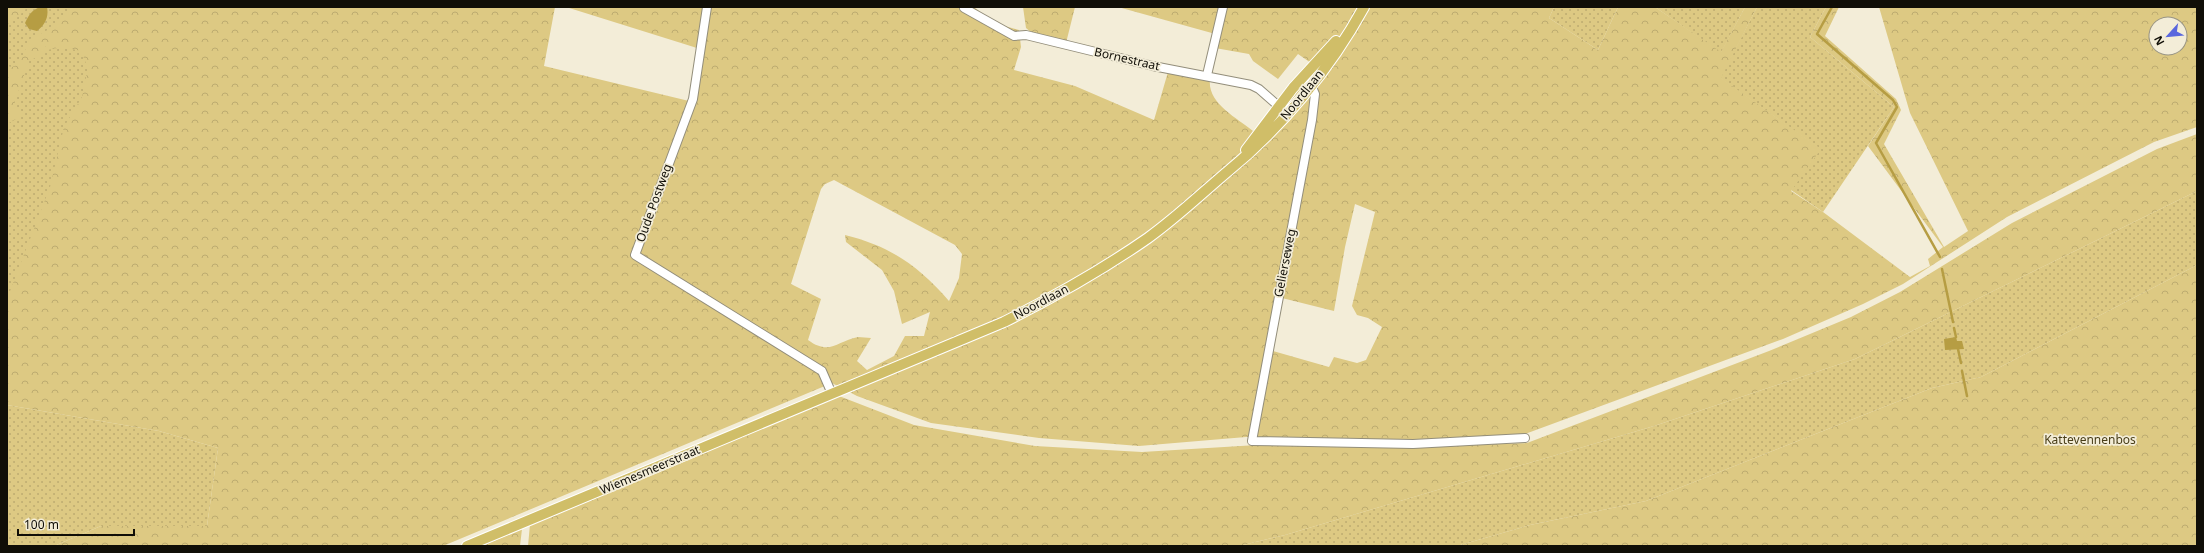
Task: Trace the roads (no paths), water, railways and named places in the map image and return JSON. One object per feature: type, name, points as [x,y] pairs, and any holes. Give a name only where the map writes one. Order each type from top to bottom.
[{"type":"main road","name":"Noordlaan","points":[[832,394],[1004,322],[1072,286],[1148,238],[1244,159],[1287,114],[1337,50],[1363,7]]},
{"type":"main road","name":"Noordlaan","points":[[1228,171],[1278,106],[1330,49],[1363,7]]},
{"type":"main road","name":"Wiemesmeerstraat","points":[[467,546],[832,394]]},
{"type":"street","name":"Oude Postweg","points":[[707,7],[693,99],[635,255],[822,371],[832,394]]},
{"type":"street","points":[[1207,75],[1223,7]]},
{"type":"street","name":"Bornestraat","points":[[964,8],[1014,36],[1026,35],[1153,66],[1207,75],[1251,85],[1259,89],[1287,114]]},
{"type":"street","name":"Gelierseweg","points":[[1311,85],[1315,94],[1312,120],[1252,441],[1413,444],[1525,438]]},
{"type":"waterway","points":[[1832,7],[1817,34],[1893,100],[1897,107],[1876,143],[1940,257]]},
{"type":"waterway","points":[[1942,269],[1953,322]]},
{"type":"waterway","points":[[1954,328],[1956,337]]},
{"type":"waterway","points":[[1958,349],[1961,363]]},
{"type":"waterway","points":[[1962,371],[1967,396]]},
{"type":"park label","name":"Kattevennenbos","points":[[2090,440]]}]
